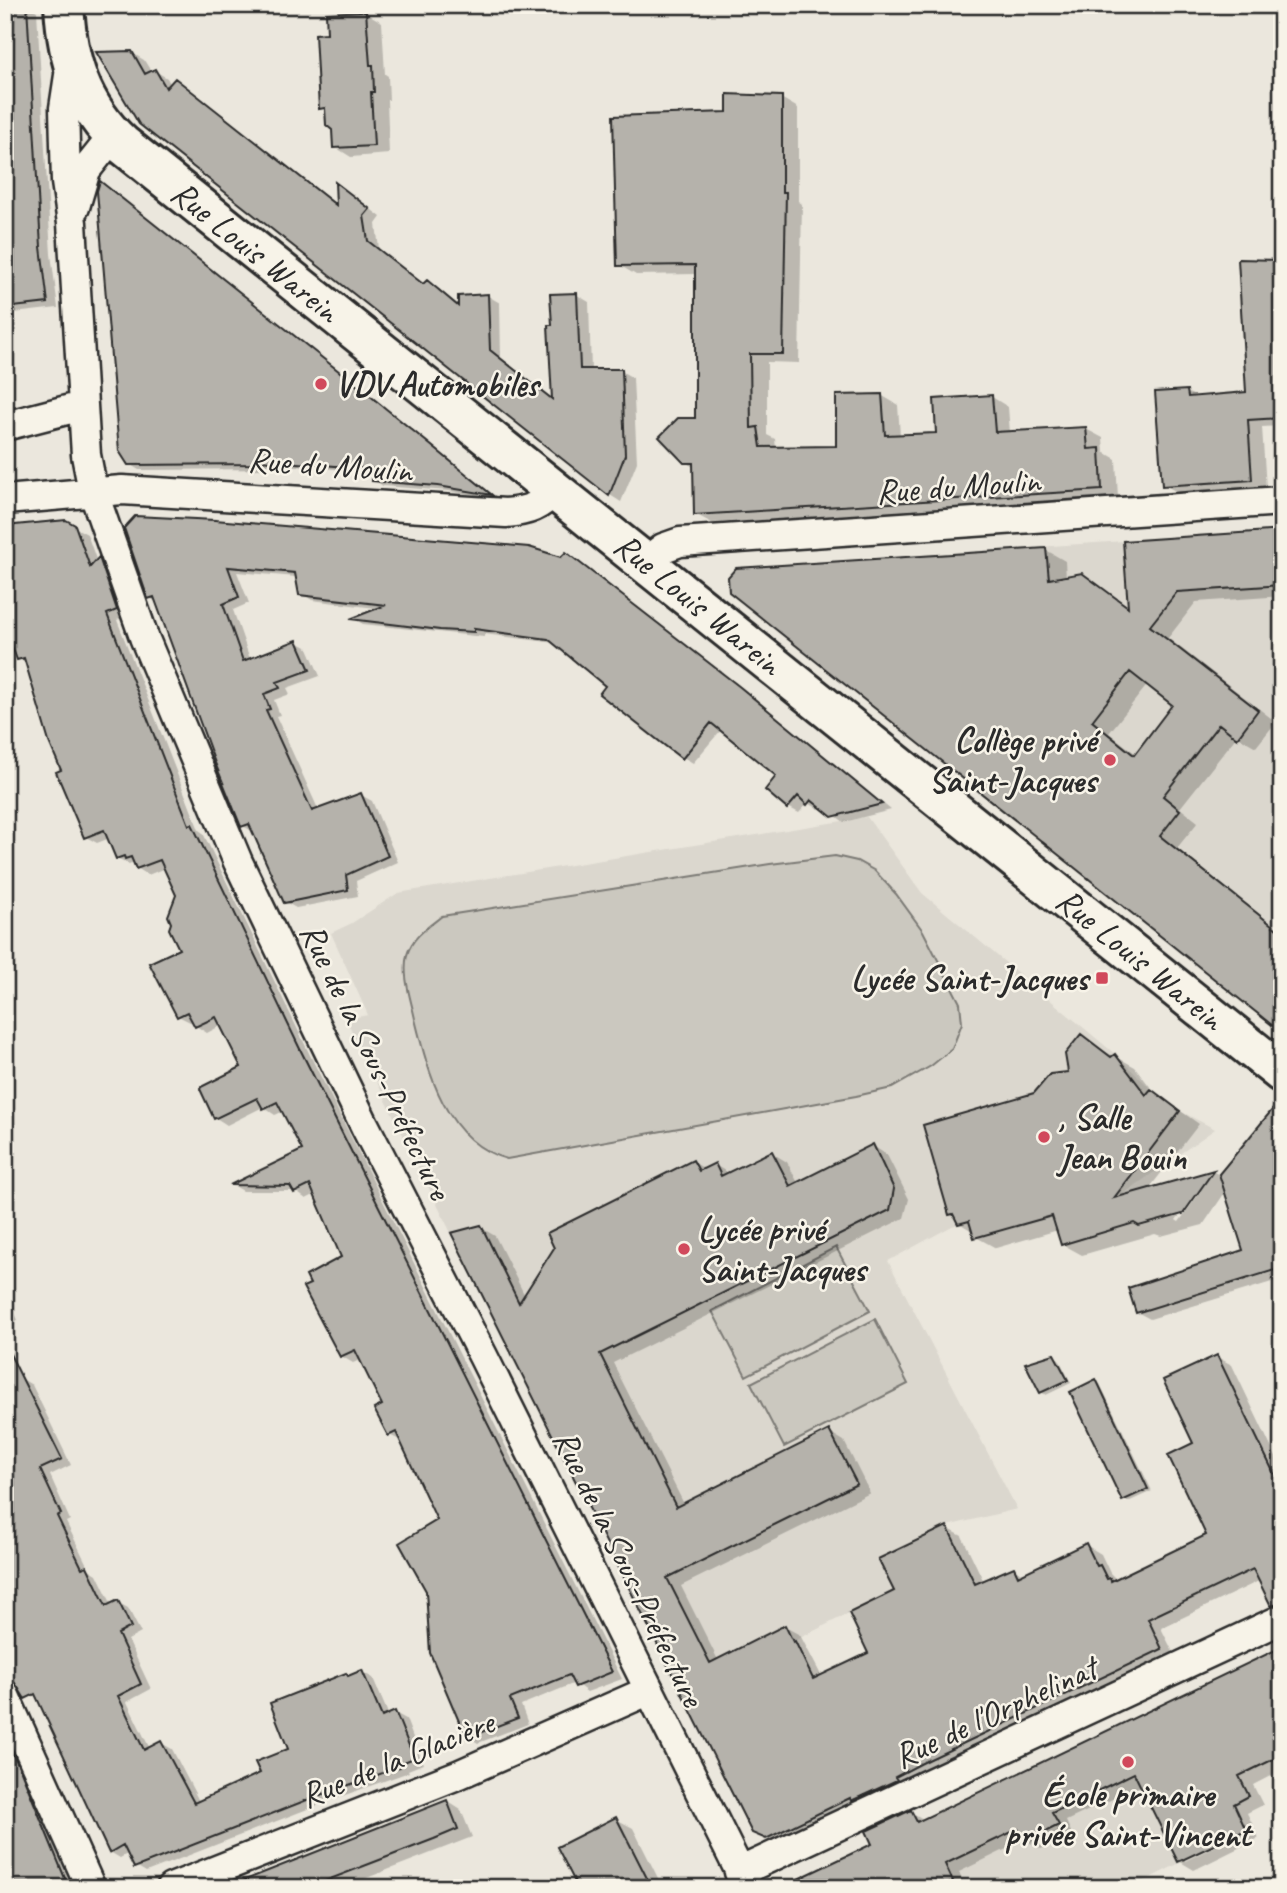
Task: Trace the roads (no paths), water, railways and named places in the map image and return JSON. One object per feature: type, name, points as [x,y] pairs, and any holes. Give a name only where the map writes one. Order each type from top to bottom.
[{"type":"main road","name":"Rue Louis Warein","points":[[64,5],[66,34],[76,78],[92,109],[113,136],[1282,1073]]},
{"type":"street","name":"Rue de la Sous-Préfecture","points":[[71,62],[64,120],[66,182],[72,223],[86,455],[93,491],[144,637],[243,874],[365,1126],[483,1356],[744,1880]]},
{"type":"street","name":"Rue de la Sous-Préfecture","points":[[72,223],[78,190],[86,170],[113,136]]},
{"type":"street","points":[[5,426],[82,406]]},
{"type":"street","name":"Rue du Moulin","points":[[5,500],[122,490],[506,513],[534,509],[555,490]]},
{"type":"street","name":"Rue du Moulin","points":[[645,562],[663,548],[680,542],[1282,501]]},
{"type":"street","name":"Rue de l'Orphelinat","points":[[744,1880],[1282,1619]]},
{"type":"street","name":"Rue de la Glacière","points":[[171,1888],[451,1778],[648,1691]]},
{"type":"street","points":[[5,1696],[91,1888]]},
{"type":"place","name":"VDV Automobiles","points":[[321,384]]},
{"type":"place","name":"Collège privé Saint-Jacques","points":[[1110,760]]},
{"type":"place","name":"Lycée Saint-Jacques","points":[[1102,978]]},
{"type":"place","name":", Salle Jean Bouin","points":[[1044,1137]]},
{"type":"place","name":"Lycée privé Saint-Jacques","points":[[684,1249]]},
{"type":"place","name":"École primaire privée Saint-Vincent","points":[[1128,1762]]}]
